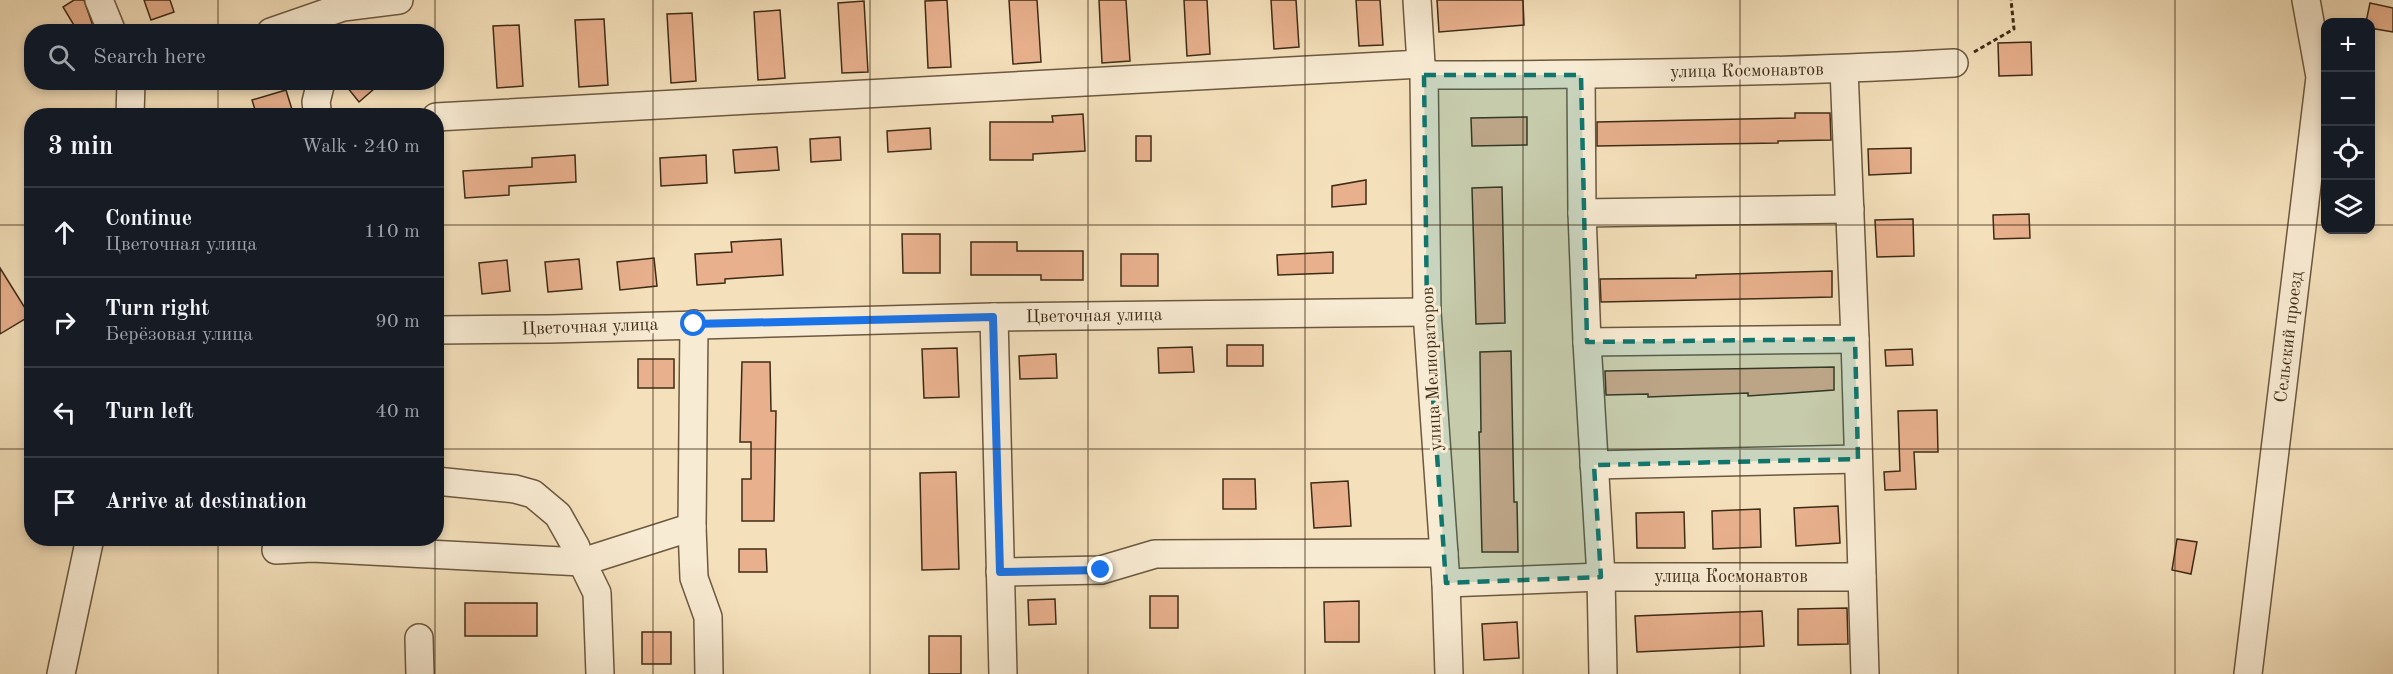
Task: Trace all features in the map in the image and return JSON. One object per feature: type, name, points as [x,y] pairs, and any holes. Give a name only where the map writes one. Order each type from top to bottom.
[{"type":"street","points":[[99,0],[109,24]]},
{"type":"street","points":[[301,24],[399,0]]},
{"type":"street","name":"улица Мелиораторов","points":[[1417,0],[1423,70],[1427,312],[1446,583],[1449,674]]},
{"type":"street","name":"Сельский проезд","points":[[2248,674],[2320,77],[2306,0]]},
{"type":"street","points":[[1844,69],[1954,63]]},
{"type":"street","name":"улица Космонавтов","points":[[444,117],[1423,70],[1581,75],[1844,69],[1865,674]]},
{"type":"street","points":[[1581,75],[1582,213],[1601,577],[1603,674]]},
{"type":"street","points":[[130,108],[132,90]]},
{"type":"street","points":[[1582,213],[1850,209]]},
{"type":"street","name":"Цветочная улица","points":[[444,330],[993,317],[1427,312]]},
{"type":"street","points":[[993,317],[1003,674]]},
{"type":"street","points":[[694,324],[692,527],[694,578],[708,617],[709,674]]},
{"type":"street","points":[[1587,342],[1855,339]]},
{"type":"street","points":[[1594,465],[1858,459]]},
{"type":"street","points":[[444,482],[515,489],[532,494],[558,515],[597,592],[600,674]]},
{"type":"street","points":[[276,549],[579,554],[692,527]]},
{"type":"street","points":[[61,674],[88,546]]},
{"type":"street","points":[[1000,572],[1101,570],[1155,554],[1444,553]]},
{"type":"street","name":"улица Космонавтов","points":[[1446,583],[1601,577],[1862,577]]},
{"type":"street","points":[[419,638],[420,674]]},
{"type":"path","points":[[1954,63],[2014,29],[2011,0]]},
{"type":"highlighted area","points":[[1424,75],[1581,75],[1587,342],[1855,339],[1858,459],[1594,465],[1601,577],[1446,583],[1427,312]]},
{"type":"building","points":[[74,0],[84,0],[92,24],[73,24],[63,7]]},
{"type":"building","points":[[144,0],[170,0],[174,12],[151,20]]},
{"type":"building","points":[[947,0],[951,67],[928,68],[925,1]]},
{"type":"building","points":[[1009,0],[1037,0],[1041,62],[1013,64]]},
{"type":"building","points":[[1099,0],[1126,0],[1130,61],[1102,63]]},
{"type":"building","points":[[1184,0],[1207,0],[1210,54],[1187,56]]},
{"type":"building","points":[[1271,0],[1296,0],[1299,47],[1274,49]]},
{"type":"building","points":[[1356,0],[1380,0],[1383,45],[1359,46]]},
{"type":"building","points":[[1437,0],[1523,0],[1524,25],[1439,32]]},
{"type":"building","points":[[864,1],[868,72],[842,73],[838,3]]},
{"type":"building","points":[[2370,3],[2393,8],[2393,32],[2375,29],[2375,18],[2367,18]]},
{"type":"building","points":[[780,10],[785,78],[758,80],[754,12]]},
{"type":"building","points":[[692,13],[696,81],[671,83],[667,14]]},
{"type":"building","points":[[604,19],[608,85],[579,87],[575,20]]},
{"type":"building","points":[[519,25],[523,86],[497,88],[493,26]]},
{"type":"building","points":[[2031,42],[2032,75],[1999,76],[1998,43]]},
{"type":"building","points":[[286,90],[292,108],[254,108],[252,100]]},
{"type":"building","points":[[349,90],[373,90],[359,102]]},
{"type":"building","points":[[1795,113],[1830,113],[1831,140],[1597,146],[1597,122],[1795,118]]},
{"type":"building","points":[[1083,114],[1085,151],[1033,154],[1033,160],[990,160],[990,122],[1053,122],[1052,116]]},
{"type":"building","points":[[1527,117],[1527,145],[1472,146],[1471,118]]},
{"type":"building","points":[[930,128],[931,149],[888,152],[887,131]]},
{"type":"building","points":[[1136,136],[1151,136],[1151,161],[1136,161]]},
{"type":"building","points":[[840,137],[841,160],[811,162],[810,139]]},
{"type":"building","points":[[777,147],[779,170],[735,173],[733,150]]},
{"type":"building","points":[[1911,148],[1911,173],[1869,175],[1868,149]]},
{"type":"building","points":[[575,155],[576,182],[509,186],[509,195],[465,198],[463,171],[532,167],[532,158]]},
{"type":"building","points":[[706,155],[707,183],[661,186],[660,158]]},
{"type":"building","points":[[1366,180],[1366,204],[1332,207],[1332,186]]},
{"type":"building","points":[[1502,187],[1505,323],[1476,324],[1472,188]]},
{"type":"building","points":[[2029,214],[2030,238],[1994,239],[1993,215]]},
{"type":"building","points":[[1913,219],[1914,256],[1877,257],[1875,220]]},
{"type":"building","points":[[902,234],[940,234],[940,273],[903,273]]},
{"type":"building","points":[[781,239],[783,275],[725,279],[725,283],[697,285],[695,254],[732,252],[731,242]]},
{"type":"building","points":[[971,242],[1017,242],[1017,251],[1083,251],[1083,280],[1041,280],[1041,275],[971,275]]},
{"type":"building","points":[[1333,252],[1333,273],[1278,275],[1277,255]]},
{"type":"building","points":[[1121,254],[1158,254],[1158,286],[1121,286]]},
{"type":"building","points":[[654,258],[657,286],[620,290],[617,262]]},
{"type":"building","points":[[579,259],[582,289],[548,292],[545,262]]},
{"type":"building","points":[[507,260],[510,291],[482,294],[479,263]]},
{"type":"building","points":[[0,268],[24,306],[24,320],[0,334]]},
{"type":"building","points":[[1832,271],[1832,297],[1601,302],[1600,279],[1696,278],[1696,275]]},
{"type":"building","points":[[1227,345],[1263,345],[1263,366],[1227,366]]},
{"type":"building","points":[[1192,347],[1194,372],[1159,373],[1158,348]]},
{"type":"building","points":[[957,348],[959,397],[924,398],[922,349]]},
{"type":"building","points":[[1912,349],[1913,365],[1886,366],[1885,350]]},
{"type":"building","points":[[1511,351],[1514,502],[1517,502],[1518,552],[1482,552],[1480,352]]},
{"type":"building","points":[[1056,354],[1057,378],[1020,379],[1019,356]]},
{"type":"building","points":[[638,359],[674,359],[674,388],[638,388]]},
{"type":"building","points":[[742,362],[770,362],[771,411],[776,411],[774,521],[742,521],[742,479],[751,479],[751,442],[740,442]]},
{"type":"building","points":[[1834,367],[1834,390],[1748,396],[1748,393],[1648,397],[1648,394],[1606,395],[1605,371]]},
{"type":"building","points":[[1937,410],[1938,452],[1914,452],[1916,489],[1885,490],[1884,472],[1900,471],[1898,411]]},
{"type":"building","points":[[956,472],[959,569],[922,570],[920,473]]},
{"type":"building","points":[[1223,479],[1255,479],[1256,509],[1223,509]]},
{"type":"building","points":[[1348,481],[1351,526],[1314,528],[1311,483]]},
{"type":"building","points":[[1838,506],[1840,543],[1796,546],[1794,508]]},
{"type":"building","points":[[1760,509],[1761,547],[1713,549],[1712,511]]},
{"type":"building","points":[[1684,512],[1685,548],[1637,548],[1636,513]]},
{"type":"building","points":[[2177,539],[2197,542],[2191,574],[2172,570]]},
{"type":"building","points":[[739,549],[766,549],[767,572],[739,572]]},
{"type":"building","points":[[1150,596],[1178,596],[1178,628],[1150,628]]},
{"type":"building","points":[[1055,599],[1056,624],[1029,625],[1028,600]]},
{"type":"building","points":[[1359,601],[1359,642],[1325,642],[1324,602]]},
{"type":"building","points":[[465,603],[537,603],[537,636],[465,636]]},
{"type":"building","points":[[1847,608],[1848,644],[1798,645],[1798,609]]},
{"type":"building","points":[[1762,611],[1764,646],[1637,652],[1635,616]]},
{"type":"building","points":[[1517,622],[1519,658],[1484,660],[1482,624]]},
{"type":"building","points":[[642,632],[671,632],[671,664],[642,664]]},
{"type":"building","points":[[929,636],[961,636],[961,674],[929,674]]},
{"type":"route","points":[[694,324],[993,317],[1000,572],[1101,570]]}]
